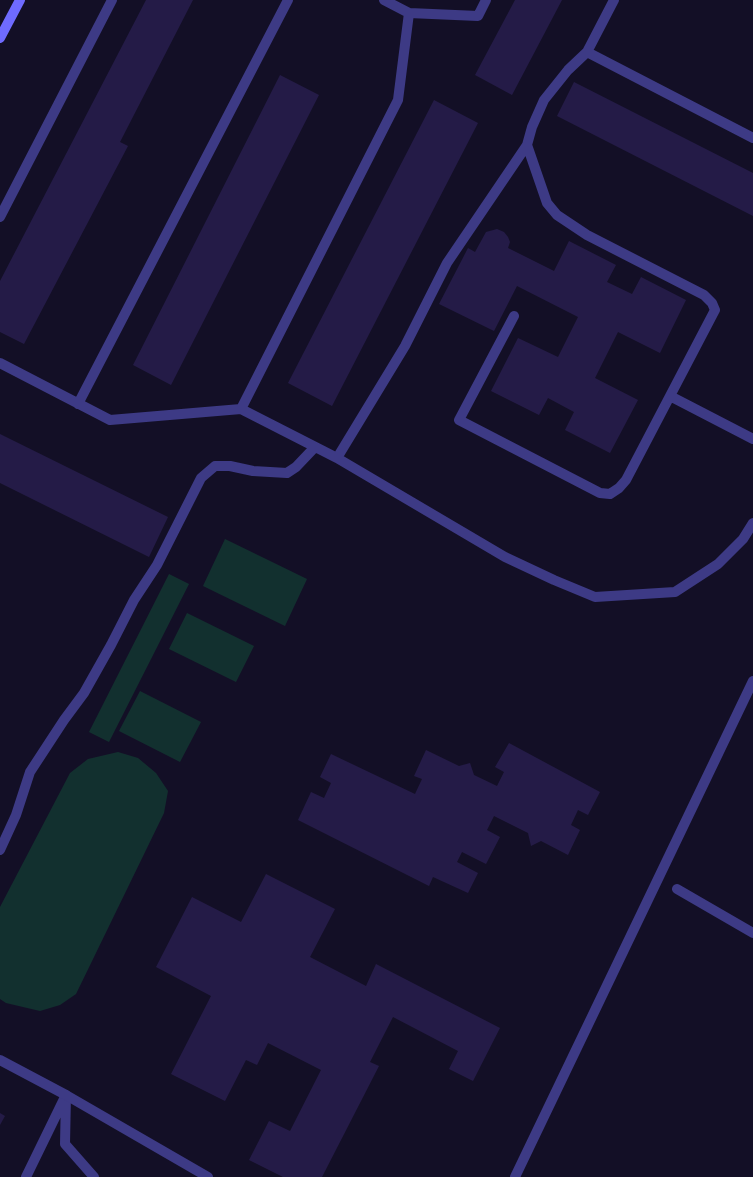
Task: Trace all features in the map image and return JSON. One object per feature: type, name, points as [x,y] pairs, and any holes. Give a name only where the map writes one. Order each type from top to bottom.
[{"type":"main road","points":[[0,38],[20,0]]},
{"type":"street","points":[[0,218],[112,0]]},
{"type":"street","points":[[78,404],[288,0]]},
{"type":"street","points":[[384,0],[409,13],[478,16],[486,0]]},
{"type":"street","points":[[337,458],[405,346],[447,263],[527,145],[532,127],[544,100],[568,70],[587,52],[614,0]]},
{"type":"street","points":[[240,409],[398,100],[409,13]]},
{"type":"street","points":[[587,52],[753,138]]},
{"type":"street","points":[[514,316],[459,420],[600,493],[610,494],[619,488],[626,480],[715,310],[712,303],[704,295],[587,235],[557,215],[547,203],[543,187],[527,145]]},
{"type":"street","points":[[0,363],[110,420],[240,409],[337,458],[505,557],[595,597],[675,592],[718,564],[743,539],[753,523]]},
{"type":"street","points":[[670,396],[753,439]]},
{"type":"street","points":[[0,850],[16,815],[30,772],[64,720],[84,693],[134,600],[157,565],[201,478],[215,466],[230,466],[253,471],[287,472],[296,467],[315,447]]},
{"type":"street","points":[[515,1177],[753,681]]},
{"type":"street","points":[[677,889],[753,933]]},
{"type":"street","points":[[0,1060],[66,1095],[208,1177]]},
{"type":"street","points":[[26,1177],[66,1095]]},
{"type":"street","points":[[66,1095],[65,1144],[94,1177]]},
{"type":"green space","points":[[225,539],[307,579],[285,626],[203,586]]},
{"type":"green space","points":[[169,574],[189,584],[109,742],[89,732]]},
{"type":"green space","points":[[187,613],[254,646],[236,682],[169,649]]},
{"type":"green space","points":[[140,691],[201,722],[180,762],[119,731]]},
{"type":"green space","points":[[118,752],[138,758],[156,773],[168,791],[164,813],[76,994],[60,1005],[40,1011],[6,1003],[0,999],[0,907],[70,773],[88,759]]},
{"type":"building","points":[[146,0],[193,0],[120,142],[128,146],[24,344],[0,332],[0,281]]},
{"type":"building","points":[[515,0],[562,0],[512,95],[475,75]]},
{"type":"building","points":[[280,75],[319,95],[171,385],[133,365]]},
{"type":"building","points":[[574,82],[753,173],[753,216],[557,116]]},
{"type":"building","points":[[434,100],[478,123],[332,406],[288,383]]},
{"type":"building","points":[[497,229],[504,232],[508,237],[510,242],[508,248],[554,271],[569,241],[616,265],[607,282],[632,294],[641,277],[686,300],[660,353],[618,332],[595,378],[638,400],[610,453],[565,430],[574,412],[548,398],[539,415],[491,391],[518,338],[558,357],[578,317],[517,286],[494,331],[439,304],[468,248],[475,252],[486,232]]},
{"type":"building","points":[[0,434],[168,517],[149,557],[0,483]]},
{"type":"building","points":[[509,743],[600,792],[588,815],[578,810],[571,825],[580,830],[568,855],[541,841],[531,846],[528,833],[494,816],[487,830],[500,837],[486,864],[462,852],[457,862],[478,873],[468,893],[433,877],[429,886],[298,820],[311,792],[324,798],[331,783],[320,777],[331,754],[415,794],[422,779],[414,776],[426,750],[459,766],[470,763],[474,775],[497,786],[504,772],[495,767]]},
{"type":"building","points":[[266,874],[335,909],[310,957],[366,986],[376,964],[500,1028],[473,1081],[449,1069],[458,1051],[393,1017],[370,1062],[379,1066],[322,1177],[283,1177],[249,1160],[269,1121],[290,1131],[321,1070],[268,1043],[257,1065],[246,1060],[225,1101],[171,1074],[211,996],[156,967],[192,897],[241,922]]},
{"type":"building","points":[[0,1113],[5,1116],[0,1125]]}]
